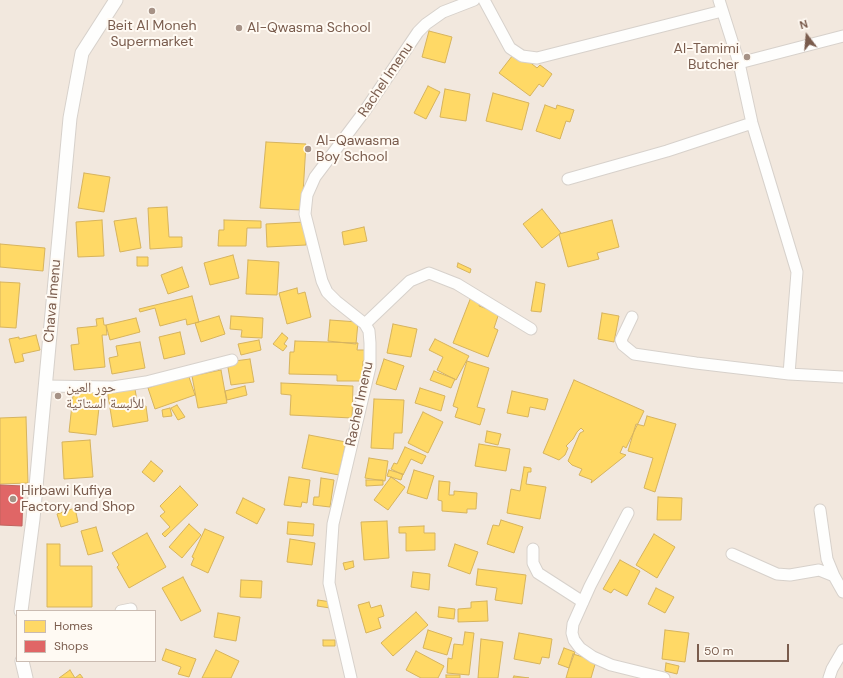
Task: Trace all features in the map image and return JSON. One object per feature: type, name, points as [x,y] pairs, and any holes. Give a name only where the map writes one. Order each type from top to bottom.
[{"type":"street","name":"Chava Imenu","points":[[21,610],[33,519],[70,118],[82,54],[116,0]]},
{"type":"street","name":"Rachel Imenu","points":[[351,678],[329,583],[333,524],[370,367],[369,331],[365,324],[327,292],[322,281],[306,214],[307,195],[315,177],[364,112],[418,32],[443,12],[474,0]]},
{"type":"street","points":[[484,0],[510,48],[522,56],[537,58],[721,5],[739,63],[752,123],[797,272],[789,374]]},
{"type":"street","points":[[739,63],[843,36]]},
{"type":"street","points":[[568,179],[667,151],[752,123]]},
{"type":"street","points":[[365,324],[410,281],[429,272],[457,284],[531,329]]},
{"type":"street","points":[[632,317],[621,340],[623,345],[634,354],[789,374],[843,377]]},
{"type":"street","points":[[46,386],[120,386],[146,382],[232,360]]},
{"type":"street","points":[[820,510],[827,559],[843,592]]},
{"type":"street","points":[[628,513],[583,602],[573,624],[572,633],[574,640],[580,648],[593,657],[611,665],[664,678]]},
{"type":"street","points":[[533,549],[533,563],[538,573],[583,602]]},
{"type":"street","points":[[732,554],[777,574],[790,575],[819,570],[834,576]]},
{"type":"street","points":[[830,674],[843,650]]},
{"type":"street","points":[[22,662],[26,678]]},
{"type":"street","points":[[830,674],[843,672]]},
{"type":"shaded area","points":[[0,0],[843,0],[843,678],[0,678]]},
{"type":"building: Homes","points":[[429,31],[452,37],[445,63],[422,57]]},
{"type":"building: Homes","points":[[516,51],[537,68],[540,65],[552,74],[543,87],[539,84],[530,96],[499,73]]},
{"type":"building: Homes","points":[[428,86],[440,92],[426,119],[414,113]]},
{"type":"building: Homes","points":[[445,89],[470,94],[466,121],[440,117]]},
{"type":"building: Homes","points":[[493,93],[529,103],[522,130],[486,121]]},
{"type":"building: Homes","points":[[545,105],[556,109],[557,105],[574,110],[570,122],[566,121],[560,139],[536,131]]},
{"type":"building: Homes","points":[[266,142],[306,144],[302,210],[260,208]]},
{"type":"building: Homes","points":[[84,173],[110,177],[104,212],[78,208]]},
{"type":"building: Homes","points":[[167,207],[169,237],[182,237],[182,247],[150,249],[148,208]]},
{"type":"building: Homes","points":[[542,209],[561,233],[542,248],[523,224]]},
{"type":"building: Homes","points":[[136,218],[141,248],[120,252],[114,221]]},
{"type":"building: Homes","points":[[102,220],[104,256],[78,257],[76,222]]},
{"type":"building: Homes","points":[[224,220],[261,221],[261,228],[247,228],[246,246],[218,246],[219,230],[224,230]]},
{"type":"building: Homes","points":[[612,220],[619,247],[597,253],[599,259],[568,267],[559,234]]},
{"type":"building: Homes","points":[[305,222],[306,245],[267,247],[266,224]]},
{"type":"building: Homes","points":[[364,227],[367,241],[344,245],[342,232]]},
{"type":"building: Homes","points":[[0,244],[45,248],[43,271],[0,267]]},
{"type":"building: Homes","points":[[233,255],[239,278],[210,285],[204,263]]},
{"type":"building: Homes","points":[[137,257],[148,257],[148,266],[137,266]]},
{"type":"building: Homes","points":[[248,260],[279,262],[277,295],[246,294]]},
{"type":"building: Homes","points":[[458,263],[471,269],[470,273],[457,267]]},
{"type":"building: Homes","points":[[182,267],[189,287],[168,294],[161,275]]},
{"type":"building: Homes","points":[[0,282],[20,283],[16,328],[0,327]]},
{"type":"building: Homes","points":[[536,282],[545,284],[541,312],[531,311]]},
{"type":"building: Homes","points":[[297,288],[298,294],[305,292],[311,317],[287,324],[279,293]]},
{"type":"building: Homes","points":[[192,296],[199,322],[187,325],[186,319],[160,326],[155,308],[140,312],[139,309]]},
{"type":"building: Homes","points":[[471,297],[481,300],[479,306],[499,313],[494,328],[498,330],[488,357],[453,343]]},
{"type":"building: Homes","points":[[602,313],[619,316],[614,342],[598,339]]},
{"type":"building: Homes","points":[[219,316],[225,334],[201,342],[195,323]]},
{"type":"building: Homes","points":[[231,316],[263,318],[262,338],[241,337],[242,330],[230,329]]},
{"type":"building: Homes","points":[[103,318],[104,325],[106,325],[107,335],[102,335],[105,367],[74,370],[71,345],[79,344],[77,328],[97,326],[96,319]]},
{"type":"building: Homes","points":[[136,318],[140,332],[110,340],[106,325]]},
{"type":"building: Homes","points":[[330,320],[358,322],[356,344],[328,341]]},
{"type":"building: Homes","points":[[393,324],[417,329],[411,357],[387,353]]},
{"type":"building: Homes","points":[[180,332],[185,354],[164,359],[159,337]]},
{"type":"building: Homes","points":[[282,333],[288,338],[284,344],[287,346],[283,351],[273,344]]},
{"type":"building: Homes","points":[[36,335],[40,350],[22,354],[24,361],[15,363],[9,339],[19,337],[19,339]]},
{"type":"building: Homes","points":[[435,339],[469,356],[456,380],[437,370],[443,357],[429,350]]},
{"type":"building: Homes","points":[[259,340],[261,350],[241,355],[238,344]]},
{"type":"building: Homes","points":[[295,341],[358,343],[357,350],[367,350],[367,361],[363,361],[362,381],[337,381],[337,375],[289,374],[290,352],[294,352]]},
{"type":"building: Homes","points":[[140,342],[145,368],[112,374],[109,358],[118,356],[116,346]]},
{"type":"building: Homes","points":[[250,359],[254,382],[231,385],[227,362]]},
{"type":"building: Homes","points":[[384,359],[404,366],[396,390],[376,384]]},
{"type":"building: Homes","points":[[467,361],[489,368],[477,407],[485,409],[480,425],[455,417],[458,408],[453,406]]},
{"type":"building: Homes","points":[[221,370],[227,403],[198,408],[192,376]]},
{"type":"building: Homes","points":[[434,371],[455,379],[451,388],[430,380]]},
{"type":"building: Homes","points":[[188,374],[195,395],[155,409],[148,388]]},
{"type":"building: Homes","points":[[574,380],[644,411],[626,448],[623,446],[620,453],[626,455],[591,483],[592,480],[579,475],[582,469],[572,465],[568,461],[580,433],[584,431],[581,428],[566,446],[568,448],[565,455],[559,460],[543,453]]},
{"type":"building: Homes","points":[[134,383],[138,407],[146,406],[148,421],[113,427],[107,389]]},
{"type":"building: Homes","points":[[281,383],[353,386],[352,418],[290,415],[291,395],[281,394]]},
{"type":"building: Homes","points":[[74,386],[101,389],[96,435],[69,432]]},
{"type":"building: Homes","points":[[245,386],[247,395],[227,400],[225,391]]},
{"type":"building: Homes","points":[[420,388],[445,396],[441,411],[415,403]]},
{"type":"building: Homes","points":[[512,391],[548,399],[545,410],[530,407],[528,417],[507,413]]},
{"type":"building: Homes","points":[[374,399],[404,400],[402,433],[394,433],[393,449],[371,448]]},
{"type":"building: Homes","points":[[177,405],[185,417],[178,420],[171,408]]},
{"type":"building: Homes","points":[[170,408],[172,416],[163,417],[162,410]]},
{"type":"building: Homes","points":[[423,412],[443,422],[428,453],[408,443]]},
{"type":"building: Homes","points":[[647,416],[676,424],[655,492],[644,488],[653,458],[628,451],[636,424],[644,426]]},
{"type":"building: Homes","points":[[26,417],[28,483],[0,484],[0,418]]},
{"type":"building: Homes","points":[[487,431],[501,434],[498,445],[485,442]]},
{"type":"building: Homes","points":[[309,435],[346,442],[339,475],[302,468]]},
{"type":"building: Homes","points":[[90,440],[93,477],[64,479],[62,442]]},
{"type":"building: Homes","points":[[479,444],[510,449],[506,471],[475,466]]},
{"type":"building: Homes","points":[[405,447],[426,456],[422,464],[411,459],[403,475],[391,469],[394,463],[397,464]]},
{"type":"building: Homes","points":[[369,458],[388,461],[385,481],[365,478]]},
{"type":"building: Homes","points":[[151,461],[163,471],[154,482],[142,472]]},
{"type":"building: Homes","points":[[524,467],[531,468],[531,472],[528,472],[526,484],[546,487],[540,519],[507,513],[511,489],[520,491]]},
{"type":"building: Homes","points":[[389,470],[403,474],[401,480],[387,476]]},
{"type":"building: Homes","points":[[414,470],[434,476],[427,499],[407,493]]},
{"type":"building: Homes","points":[[289,477],[310,480],[307,503],[302,502],[301,507],[284,505]]},
{"type":"building: Homes","points":[[391,477],[405,487],[388,510],[374,500]]},
{"type":"building: Homes","points":[[321,478],[334,480],[330,507],[313,505],[314,497],[319,497]]},
{"type":"building: Homes","points":[[366,480],[383,480],[383,485],[366,486]]},
{"type":"building: Homes","points":[[439,481],[450,482],[449,495],[454,495],[454,491],[477,493],[476,509],[467,509],[467,513],[442,511],[442,501],[438,500]]},
{"type":"building: Homes","points":[[180,486],[198,505],[165,537],[162,534],[170,527],[160,516],[165,512],[160,506]]},
{"type":"building: Homes","points":[[658,497],[682,498],[681,520],[657,520]]},
{"type":"building: Homes","points":[[243,498],[265,509],[257,524],[236,513]]},
{"type":"building: Homes","points":[[75,508],[78,522],[61,527],[57,514]]},
{"type":"building: Homes","points":[[501,520],[523,527],[514,553],[487,544],[493,525],[499,526]]},
{"type":"building: Homes","points":[[387,521],[389,558],[364,560],[361,522]]},
{"type":"building: Homes","points":[[288,522],[314,524],[313,536],[287,534]]},
{"type":"building: Homes","points":[[189,524],[201,535],[182,558],[169,547]]},
{"type":"building: Homes","points":[[424,526],[424,533],[435,533],[435,550],[406,551],[406,533],[399,533],[399,527]]},
{"type":"building: Homes","points":[[96,527],[103,551],[88,555],[81,531]]},
{"type":"building: Homes","points":[[205,529],[224,537],[208,573],[191,565],[194,558],[192,557]]},
{"type":"building: Homes","points":[[147,533],[166,567],[129,588],[117,567],[119,565],[112,553]]},
{"type":"building: Homes","points":[[654,534],[675,547],[657,578],[636,565]]},
{"type":"building: Homes","points":[[290,539],[315,543],[312,565],[287,562]]},
{"type":"building: Homes","points":[[47,544],[60,544],[60,566],[92,566],[92,607],[47,607]]},
{"type":"building: Homes","points":[[455,544],[478,552],[470,574],[448,566]]},
{"type":"building: Homes","points":[[620,560],[640,571],[627,596],[614,589],[611,593],[603,589]]},
{"type":"building: Homes","points":[[353,561],[354,567],[345,570],[343,563]]},
{"type":"building: Homes","points":[[478,569],[526,575],[522,604],[495,600],[497,588],[476,585]]},
{"type":"building: Homes","points":[[413,572],[430,574],[429,590],[411,587]]},
{"type":"building: Homes","points":[[183,577],[201,611],[181,621],[162,588]]},
{"type":"building: Homes","points":[[241,580],[262,581],[261,598],[240,597]]},
{"type":"building: Homes","points":[[656,588],[674,597],[665,613],[648,604]]},
{"type":"building: Homes","points":[[318,600],[331,602],[330,608],[317,606]]},
{"type":"building: Homes","points":[[487,601],[488,621],[458,622],[458,609],[471,608],[471,602]]},
{"type":"building: Homes","points":[[369,602],[371,608],[381,605],[384,616],[378,618],[381,628],[366,633],[358,605]]},
{"type":"building: Homes","points":[[439,607],[455,609],[454,619],[438,617]]},
{"type":"building: Homes","points":[[416,612],[428,625],[393,656],[381,643]]},
{"type":"building: Homes","points":[[218,613],[240,617],[236,641],[214,637]]},
{"type":"building: Homes","points":[[428,630],[452,638],[447,655],[423,648]]},
{"type":"building: Homes","points":[[665,630],[689,633],[685,662],[662,659]]},
{"type":"building: Homes","points":[[465,632],[474,633],[469,675],[447,673],[448,658],[452,659],[454,644],[463,645]]},
{"type":"building: Homes","points":[[519,633],[552,639],[549,658],[542,657],[540,664],[514,659]]},
{"type":"building: Homes","points":[[481,639],[503,642],[498,678],[478,678]]},
{"type":"building: Homes","points":[[323,640],[335,640],[335,646],[323,646]]},
{"type":"building: Homes","points":[[564,648],[575,652],[569,668],[558,664]]},
{"type":"building: Homes","points":[[166,649],[196,659],[189,677],[178,674],[181,667],[162,660]]},
{"type":"building: Homes","points":[[216,650],[239,661],[231,678],[202,678]]},
{"type":"building: Homes","points":[[416,651],[444,666],[438,678],[421,678],[406,670]]},
{"type":"building: Homes","points":[[573,654],[596,661],[591,678],[566,678]]},
{"type":"building: Homes","points":[[666,663],[679,666],[677,674],[665,671]]},
{"type":"building: Homes","points":[[70,670],[75,678],[59,678]]},
{"type":"building: Homes","points":[[80,674],[83,678],[75,678]]},
{"type":"building: Homes","points":[[446,675],[460,675],[460,678],[446,678]]},
{"type":"building: Homes","points":[[514,676],[529,678],[513,678]]},
{"type":"building: Shops","points":[[0,485],[23,486],[22,526],[0,525]]},
{"type":"place","name":"Beit Al Moneh Supermarket","points":[[152,11]]},
{"type":"place","name":"Al-Qwasma School","points":[[239,28]]},
{"type":"place","name":"Al-Tamimi Butcher","points":[[747,57]]},
{"type":"place","name":"Al-Qawasma Boy School","points":[[308,149]]},
{"type":"place","name":"حور العين للألبسة الستاتية","points":[[58,396]]},
{"type":"place","name":"Hirbawi Kufiya Factory and Shop","points":[[13,499]]}]
